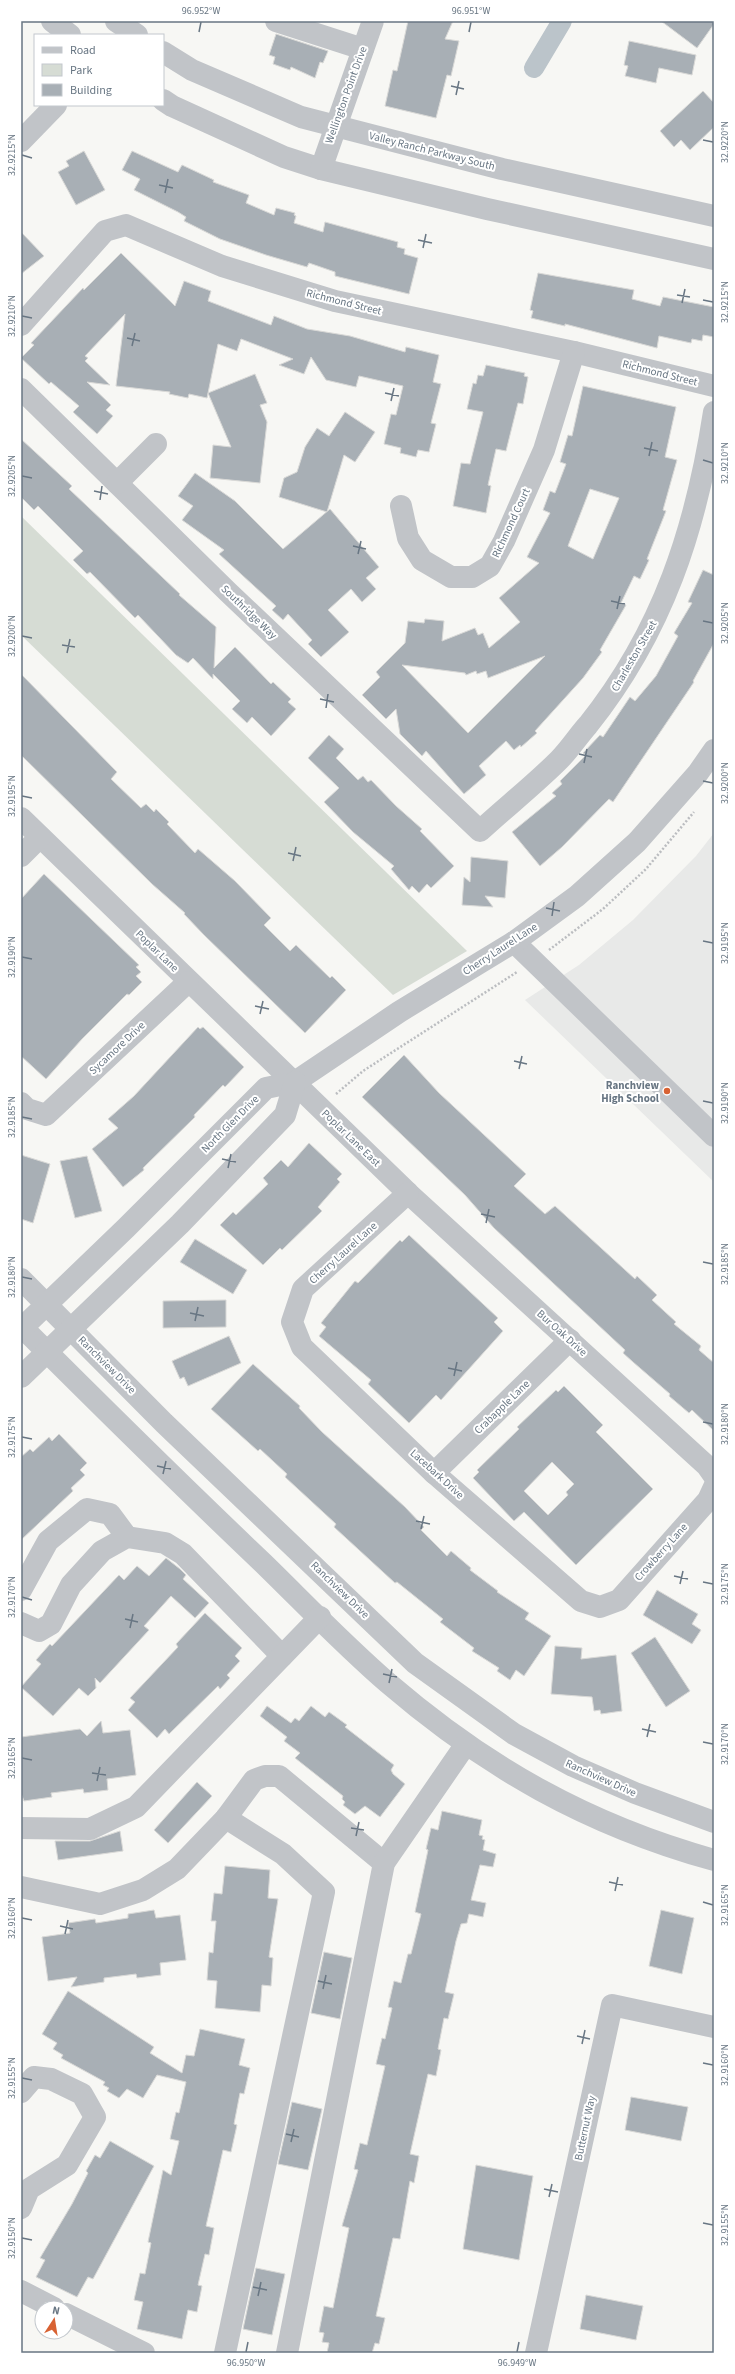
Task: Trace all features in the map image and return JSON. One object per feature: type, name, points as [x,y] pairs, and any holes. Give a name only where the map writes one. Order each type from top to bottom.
[{"type":"street","points":[[52,21],[69,34]]},
{"type":"street","points":[[116,21],[136,34]]},
{"type":"street","points":[[276,21],[363,49]]},
{"type":"street","name":"Wellington Point Drive","points":[[322,169],[335,126],[373,21]]},
{"type":"street","name":"Valley Ranch Parkway South","points":[[164,53],[192,70],[301,117],[502,169],[714,216]]},
{"type":"street","points":[[164,101],[172,106],[284,157],[322,169],[487,209],[714,259]]},
{"type":"street","points":[[21,141],[55,106]]},
{"type":"street","name":"Richmond Street","points":[[21,325],[105,231],[126,225],[222,266],[335,302],[574,352],[714,386]]},
{"type":"street","name":"Richmond Court","points":[[401,506],[408,538],[422,560],[451,577],[472,577],[490,566],[504,542],[544,450],[574,352]]},
{"type":"street","name":"Southridge Way","points":[[21,389],[228,592],[480,831]]},
{"type":"street","name":"Charleston Street","points":[[480,831],[560,759],[615,691],[650,632],[676,569],[696,508],[714,412]]},
{"type":"street","points":[[117,483],[156,444]]},
{"type":"street","name":"Cherry Laurel Lane","points":[[295,1082],[399,1012],[514,942],[577,896],[637,842],[698,773],[714,750]]},
{"type":"street","name":"Poplar Lane","points":[[21,818],[188,982],[295,1082]]},
{"type":"street","points":[[21,856],[40,837]]},
{"type":"street","points":[[514,942],[714,1136]]},
{"type":"street","name":"Sycamore Drive","points":[[21,1103],[27,1109],[46,1115],[188,982]]},
{"type":"street","points":[[21,1377],[46,1352],[72,1330],[180,1224],[285,1115],[295,1082]]},
{"type":"street","name":"Poplar Lane East","points":[[295,1082],[408,1193]]},
{"type":"street","name":"North Glen Drive","points":[[22,1328],[126,1228],[266,1088],[295,1082]]},
{"type":"street","name":"Cherry Laurel Lane","points":[[292,1322],[303,1289],[408,1193]]},
{"type":"street","name":"Bur Oak Drive","points":[[408,1193],[707,1466],[714,1476]]},
{"type":"street","name":"Ranchview Drive","points":[[21,1279],[170,1428],[415,1663],[514,1734],[573,1766],[635,1793],[714,1822]]},
{"type":"street","name":"Lacebark Drive","points":[[292,1322],[302,1347],[434,1473],[581,1601],[600,1607]]},
{"type":"street","points":[[22,1328],[166,1471],[388,1683],[466,1744],[527,1784],[582,1812],[633,1833],[714,1860]]},
{"type":"street","name":"Crabapple Lane","points":[[434,1473],[570,1340]]},
{"type":"street","name":"Crowberry Lane","points":[[600,1607],[619,1600],[708,1500],[714,1487]]},
{"type":"street","points":[[21,1590],[48,1541],[87,1509],[110,1514],[127,1537]]},
{"type":"street","points":[[21,1623],[39,1631],[51,1624],[71,1585],[102,1551],[127,1537],[165,1543],[182,1554],[282,1656]]},
{"type":"street","points":[[21,1828],[90,1829],[136,1807],[320,1618]]},
{"type":"street","points":[[287,2353],[384,1863],[466,1744]]},
{"type":"street","points":[[21,1887],[100,1904],[143,1890],[177,1869],[226,1818],[254,1780],[265,1776],[279,1776],[384,1863]]},
{"type":"street","points":[[225,2353],[324,1892],[282,1854],[226,1818]]},
{"type":"street","name":"Butternut Way","points":[[536,2353],[612,2006],[714,2027]]},
{"type":"street","points":[[21,2092],[34,2077],[51,2079],[82,2094],[95,2117],[67,2165],[30,2189],[21,2208]]},
{"type":"street","points":[[21,2291],[38,2300]]},
{"type":"street","points":[[74,2318],[144,2353]]},
{"type":"shaded area","name":"Ranchview High School","points":[[714,833],[714,1182],[525,1000],[579,965],[633,920],[696,856]]},
{"type":"green space","points":[[21,516],[467,951],[393,995],[21,635]]},
{"type":"building","points":[[408,21],[453,21],[445,39],[459,41],[451,76],[447,75],[436,118],[385,106],[393,70],[397,71]]},
{"type":"building","points":[[661,21],[714,21],[714,24],[697,48]]},
{"type":"building","points":[[276,34],[328,51],[323,63],[320,62],[315,78],[291,67],[290,70],[273,64],[275,57],[269,55]]},
{"type":"building","points":[[629,41],[696,55],[692,75],[659,68],[656,83],[625,76],[628,66],[624,65]]},
{"type":"building","points":[[703,91],[714,103],[714,127],[690,150],[681,140],[674,147],[660,131]]},
{"type":"building","points":[[84,151],[105,190],[76,205],[58,172],[69,166],[66,161]]},
{"type":"building","points":[[132,151],[178,172],[182,165],[214,180],[213,182],[249,195],[246,203],[274,215],[276,208],[295,213],[294,215],[296,216],[294,223],[323,232],[325,222],[398,242],[397,247],[405,249],[404,254],[418,258],[409,294],[335,276],[335,272],[309,263],[307,267],[266,255],[220,239],[184,221],[186,217],[178,212],[134,190],[140,179],[122,170]]},
{"type":"building","points":[[21,232],[44,256],[21,274]]},
{"type":"building","points":[[121,253],[175,306],[184,281],[211,291],[208,301],[271,325],[274,316],[307,329],[350,336],[405,352],[406,347],[439,355],[433,382],[441,384],[431,423],[436,424],[429,452],[418,450],[416,457],[400,453],[401,448],[384,444],[391,414],[396,415],[403,386],[359,376],[356,387],[326,380],[311,357],[304,374],[279,365],[293,359],[241,339],[237,351],[218,344],[207,398],[189,394],[188,398],[169,394],[170,392],[116,386],[125,314],[85,356],[88,358],[85,361],[110,385],[87,382],[111,405],[106,410],[113,416],[97,434],[73,412],[79,406],[51,382],[49,384],[21,358],[34,345],[31,343],[83,288],[84,290]]},
{"type":"building","points":[[538,273],[634,290],[632,299],[660,306],[663,297],[714,307],[714,337],[703,335],[702,341],[692,339],[691,343],[659,336],[657,348],[565,324],[565,326],[531,318],[533,311],[530,310]]},
{"type":"building","points":[[486,365],[525,373],[524,376],[528,377],[523,404],[518,403],[506,451],[496,449],[488,485],[491,486],[486,513],[453,506],[461,463],[470,464],[483,412],[467,409],[473,383],[476,384],[478,375],[483,376]]},
{"type":"building","points":[[255,374],[267,403],[260,405],[267,422],[260,483],[210,478],[213,445],[231,447],[208,393]]},
{"type":"building","points":[[583,386],[676,407],[665,457],[677,460],[663,510],[666,511],[647,559],[649,560],[640,579],[634,576],[621,603],[626,605],[600,650],[602,652],[583,678],[535,731],[537,733],[521,747],[520,745],[514,750],[506,741],[479,766],[486,775],[464,794],[426,751],[422,756],[400,734],[396,709],[386,719],[362,695],[380,677],[376,672],[405,643],[408,621],[424,623],[425,619],[444,621],[442,641],[475,628],[478,635],[483,633],[489,648],[520,622],[499,598],[539,563],[527,557],[550,513],[543,510],[550,491],[555,493],[566,464],[560,462],[568,435],[572,436]],"holes":[[[590,489],[619,498],[593,559],[568,546]],[[545,656],[468,733],[402,665],[465,673],[466,675],[476,671],[477,674],[486,671],[488,678]]]},
{"type":"building","points":[[345,412],[375,432],[355,462],[344,455],[327,512],[279,497],[284,478],[297,472],[305,447],[317,428],[329,436]]},
{"type":"building","points":[[21,439],[72,486],[69,489],[180,594],[179,595],[216,627],[214,668],[235,647],[271,684],[273,682],[291,699],[288,702],[296,709],[271,736],[252,717],[247,723],[232,709],[240,701],[213,674],[213,679],[193,658],[188,663],[176,655],[138,615],[135,618],[90,572],[87,574],[73,560],[83,551],[38,506],[34,510],[21,497]]},
{"type":"building","points":[[195,473],[235,501],[283,549],[330,509],[379,567],[366,578],[376,589],[362,602],[351,589],[328,610],[349,632],[321,657],[308,644],[312,640],[288,614],[283,620],[272,610],[276,606],[219,554],[224,550],[182,520],[193,506],[178,496]]},
{"type":"building","points":[[703,570],[714,575],[714,643],[693,681],[694,682],[613,802],[609,799],[562,847],[540,866],[512,832],[556,796],[552,793],[562,784],[560,781],[586,755],[583,753],[600,735],[603,737],[630,697],[635,701],[656,676],[678,636],[674,633],[692,603],[688,602]]},
{"type":"building","points":[[21,674],[117,772],[111,779],[141,808],[146,804],[154,812],[156,809],[169,822],[167,824],[195,853],[198,849],[235,881],[271,918],[264,925],[290,951],[296,945],[330,978],[332,976],[346,990],[305,1033],[204,935],[184,914],[185,913],[152,884],[21,755]]},
{"type":"building","points":[[329,735],[344,749],[336,758],[358,780],[363,776],[368,782],[371,780],[396,806],[422,829],[420,831],[454,866],[431,888],[427,884],[419,893],[412,886],[409,890],[391,869],[394,866],[353,832],[324,802],[339,788],[308,758]]},
{"type":"building","points":[[471,857],[508,861],[505,898],[485,896],[493,907],[462,905],[464,877],[470,882]]},
{"type":"building","points":[[44,874],[139,965],[136,967],[141,972],[136,976],[142,982],[129,995],[127,994],[82,1039],[46,1079],[21,1056],[21,899]]},
{"type":"building","points":[[198,1027],[200,1029],[203,1027],[244,1067],[225,1087],[223,1085],[194,1115],[195,1117],[143,1168],[144,1170],[123,1187],[92,1149],[118,1128],[108,1119],[134,1096]]},
{"type":"building","points":[[404,1055],[439,1093],[526,1174],[514,1186],[545,1214],[555,1206],[635,1279],[637,1276],[657,1295],[652,1300],[676,1322],[674,1324],[701,1346],[699,1350],[714,1363],[714,1431],[692,1410],[689,1413],[669,1396],[670,1394],[623,1353],[625,1350],[494,1228],[465,1195],[362,1097]]},
{"type":"building","points":[[309,1143],[342,1174],[337,1179],[340,1182],[318,1207],[322,1211],[282,1250],[280,1248],[263,1265],[220,1225],[233,1212],[236,1215],[268,1184],[263,1178],[281,1160],[288,1167]]},
{"type":"building","points":[[21,1155],[50,1164],[33,1223],[21,1219]]},
{"type":"building","points":[[87,1156],[102,1211],[75,1218],[60,1161]]},
{"type":"building","points":[[409,1235],[498,1318],[494,1322],[503,1331],[441,1400],[436,1395],[409,1423],[368,1384],[371,1380],[319,1336],[326,1327],[321,1323],[355,1281],[358,1283],[400,1240],[402,1242]]},
{"type":"building","points":[[195,1239],[247,1270],[233,1294],[180,1262]]},
{"type":"building","points":[[226,1300],[226,1327],[163,1328],[163,1301]]},
{"type":"building","points":[[229,1336],[241,1363],[188,1386],[184,1377],[180,1379],[172,1361]]},
{"type":"building","points":[[253,1364],[300,1406],[299,1408],[322,1432],[405,1507],[424,1527],[421,1530],[447,1556],[451,1551],[471,1568],[470,1570],[498,1591],[497,1592],[529,1613],[525,1619],[551,1636],[524,1676],[516,1670],[510,1680],[497,1671],[499,1668],[472,1651],[474,1648],[440,1622],[443,1619],[397,1582],[395,1583],[334,1527],[336,1524],[285,1477],[287,1474],[260,1449],[258,1451],[211,1409]]},
{"type":"building","points":[[564,1386],[603,1425],[596,1432],[653,1489],[576,1565],[524,1512],[514,1521],[473,1478],[479,1472],[477,1470],[519,1429],[517,1427],[556,1390],[558,1392]],"holes":[[[552,1462],[574,1484],[566,1492],[568,1495],[548,1515],[524,1491]]]},
{"type":"building","points":[[59,1434],[87,1463],[80,1470],[85,1475],[71,1488],[73,1491],[21,1540],[21,1457],[30,1449],[33,1452],[49,1437],[52,1441]]},
{"type":"building","points":[[166,1558],[186,1575],[183,1579],[209,1603],[195,1618],[171,1596],[144,1626],[149,1630],[100,1683],[95,1678],[96,1688],[88,1696],[79,1688],[53,1716],[21,1687],[41,1664],[36,1660],[50,1644],[52,1646],[119,1575],[124,1580],[137,1566],[149,1576]]},
{"type":"building","points":[[657,1590],[698,1614],[692,1624],[701,1630],[692,1644],[643,1615]]},
{"type":"building","points":[[205,1613],[242,1648],[235,1656],[240,1661],[227,1675],[230,1678],[220,1689],[218,1686],[169,1734],[165,1729],[157,1738],[128,1710],[135,1702],[130,1698],[178,1647],[176,1644]]},
{"type":"building","points":[[655,1637],[690,1691],[666,1707],[631,1653]]},
{"type":"building","points":[[555,1646],[582,1648],[581,1659],[616,1655],[622,1711],[601,1714],[600,1710],[594,1711],[592,1697],[551,1694]]},
{"type":"building","points":[[267,1706],[291,1723],[295,1718],[299,1721],[311,1706],[325,1717],[329,1712],[347,1725],[345,1727],[394,1765],[391,1770],[393,1774],[405,1784],[380,1817],[365,1806],[355,1814],[343,1805],[345,1802],[342,1799],[343,1796],[295,1758],[300,1753],[284,1741],[287,1737],[260,1716]]},
{"type":"building","points":[[101,1721],[103,1733],[130,1730],[136,1775],[107,1779],[108,1790],[84,1793],[83,1789],[51,1793],[52,1797],[24,1801],[21,1793],[21,1737],[80,1729],[87,1736]]},
{"type":"building","points":[[197,1782],[212,1796],[168,1843],[154,1830]]},
{"type":"building","points":[[442,1811],[482,1820],[479,1835],[483,1836],[482,1839],[485,1840],[483,1850],[496,1854],[493,1867],[480,1865],[471,1900],[486,1903],[483,1917],[469,1914],[467,1923],[461,1924],[456,1941],[445,1992],[454,1994],[448,2019],[444,2018],[438,2049],[441,2050],[436,2076],[428,2074],[410,2154],[419,2156],[414,2183],[410,2181],[400,2239],[393,2238],[376,2316],[385,2318],[379,2344],[375,2343],[372,2353],[327,2353],[329,2343],[322,2342],[324,2333],[319,2332],[324,2306],[333,2308],[349,2228],[342,2226],[358,2170],[354,2169],[360,2143],[367,2145],[385,2066],[376,2064],[382,2038],[385,2039],[392,2008],[388,2007],[394,1981],[401,1983],[408,1954],[411,1954],[421,1914],[415,1912],[428,1850],[426,1849],[431,1828],[438,1830]]},
{"type":"building","points":[[120,1831],[123,1851],[58,1860],[55,1841],[90,1841]]},
{"type":"building","points":[[225,1866],[270,1870],[268,1898],[278,1899],[269,1957],[273,1958],[271,1986],[262,1985],[260,2012],[215,2008],[217,1981],[207,1980],[209,1952],[213,1953],[216,1921],[211,1921],[214,1893],[222,1894]]},
{"type":"building","points":[[154,1910],[156,1918],[180,1915],[186,1960],[160,1963],[161,1975],[137,1978],[136,1974],[104,1978],[104,1982],[71,1987],[77,1977],[48,1981],[42,1937],[70,1933],[68,1923],[95,1919],[96,1923],[128,1918],[128,1914]]},
{"type":"building","points":[[661,1910],[694,1918],[682,1974],[649,1966]]},
{"type":"building","points":[[324,1952],[352,1958],[340,2019],[311,2013]]},
{"type":"building","points":[[68,1991],[154,2047],[150,2053],[182,2073],[186,2055],[194,2056],[200,2029],[245,2039],[239,2065],[250,2068],[244,2094],[240,2093],[234,2124],[237,2125],[231,2152],[223,2150],[206,2226],[214,2228],[209,2255],[205,2254],[198,2285],[202,2286],[197,2312],[188,2310],[182,2339],[137,2329],[143,2302],[134,2300],[140,2273],[145,2274],[151,2243],[148,2242],[163,2170],[171,2175],[179,2141],[170,2139],[176,2112],[179,2113],[186,2082],[157,2075],[143,2098],[127,2089],[119,2098],[107,2091],[109,2088],[103,2085],[105,2082],[61,2058],[63,2055],[53,2049],[57,2043],[42,2034]]},
{"type":"building","points":[[631,2097],[688,2107],[681,2141],[625,2130]]},
{"type":"building","points":[[292,2102],[322,2109],[308,2170],[278,2164]]},
{"type":"building","points":[[110,2141],[154,2166],[93,2279],[88,2277],[77,2297],[36,2277],[45,2260],[40,2258],[72,2204],[88,2173],[86,2171],[95,2155],[100,2158]]},
{"type":"building","points":[[476,2165],[533,2176],[519,2260],[463,2249]]},
{"type":"building","points":[[256,2268],[285,2274],[272,2335],[243,2329]]},
{"type":"building","points":[[586,2295],[643,2306],[636,2340],[580,2329]]},
{"type":"waterway","points":[[534,68],[562,21]]},
{"type":"place","name":"Ranchview High School","points":[[667,1091]]}]
